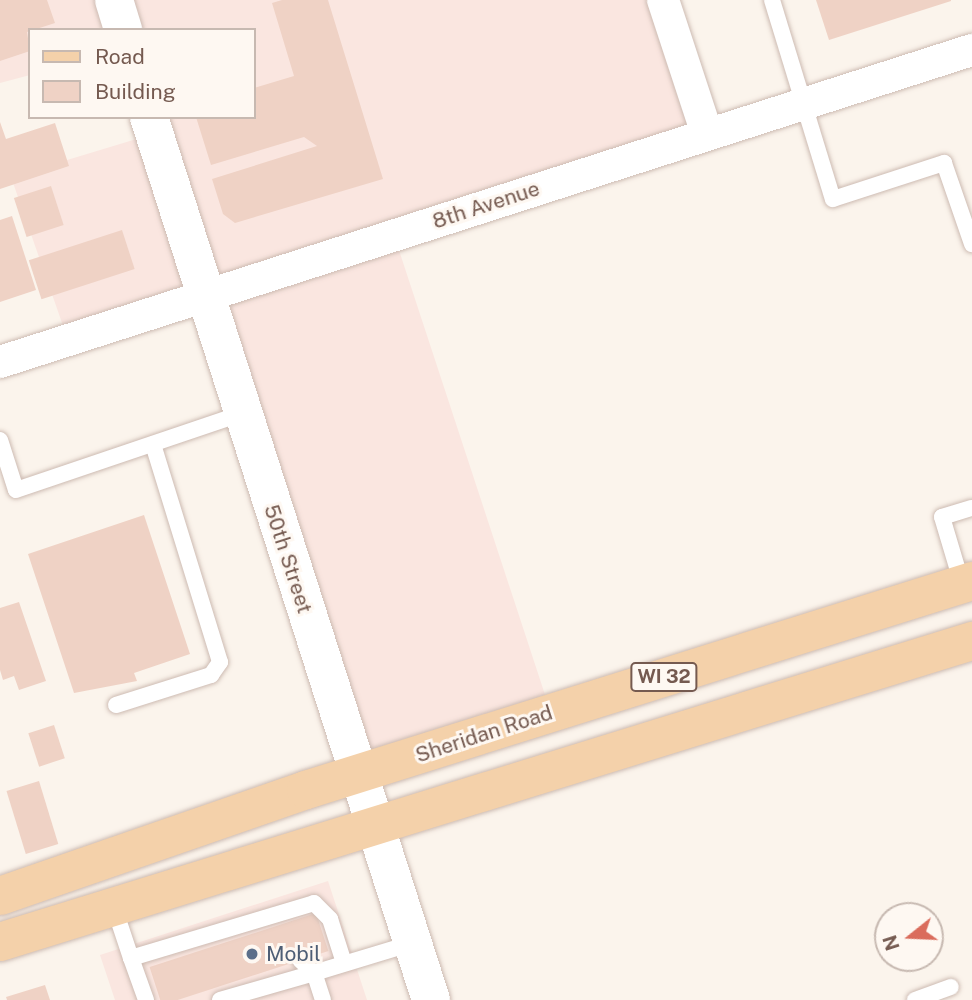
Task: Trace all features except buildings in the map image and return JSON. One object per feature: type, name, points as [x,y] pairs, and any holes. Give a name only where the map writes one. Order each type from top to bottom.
[{"type":"main road","name":"Sheridan Road","points":[[0,896],[357,774],[967,582]]},
{"type":"main road","name":"WI 32","points":[[0,942],[972,641]]},
{"type":"street","points":[[114,0],[122,28]]},
{"type":"street","points":[[663,0],[707,134]]},
{"type":"street","name":"8th Avenue","points":[[0,362],[972,50]]},
{"type":"street","name":"50th Street","points":[[150,119],[203,296],[431,1000]]},
{"type":"lane","points":[[772,0],[833,198],[944,163],[972,244]]},
{"type":"lane","points":[[0,440],[16,490],[241,414]]},
{"type":"lane","points":[[116,705],[211,675],[220,663],[153,444]]},
{"type":"lane","points":[[967,582],[942,517],[972,508]]},
{"type":"lane","points":[[131,958],[210,940],[314,903],[330,919],[344,963]]},
{"type":"lane","points":[[114,907],[146,1000]]},
{"type":"lane","points":[[217,996],[262,988],[413,943]]},
{"type":"lane","points":[[300,960],[314,972],[323,1000]]},
{"type":"lane","points":[[250,976],[262,988]]},
{"type":"lane","points":[[915,1000],[951,987]]},
{"type":"shaded area","points":[[0,0],[663,0],[707,134],[394,235],[551,713],[357,774],[203,297],[68,340],[11,177],[153,134],[149,119],[256,119],[256,28],[28,28],[28,76],[0,83]]},
{"type":"shaded area","points":[[328,881],[367,1000],[115,1000],[100,955]]},
{"type":"place","name":"Mobil","points":[[252,954]]}]
